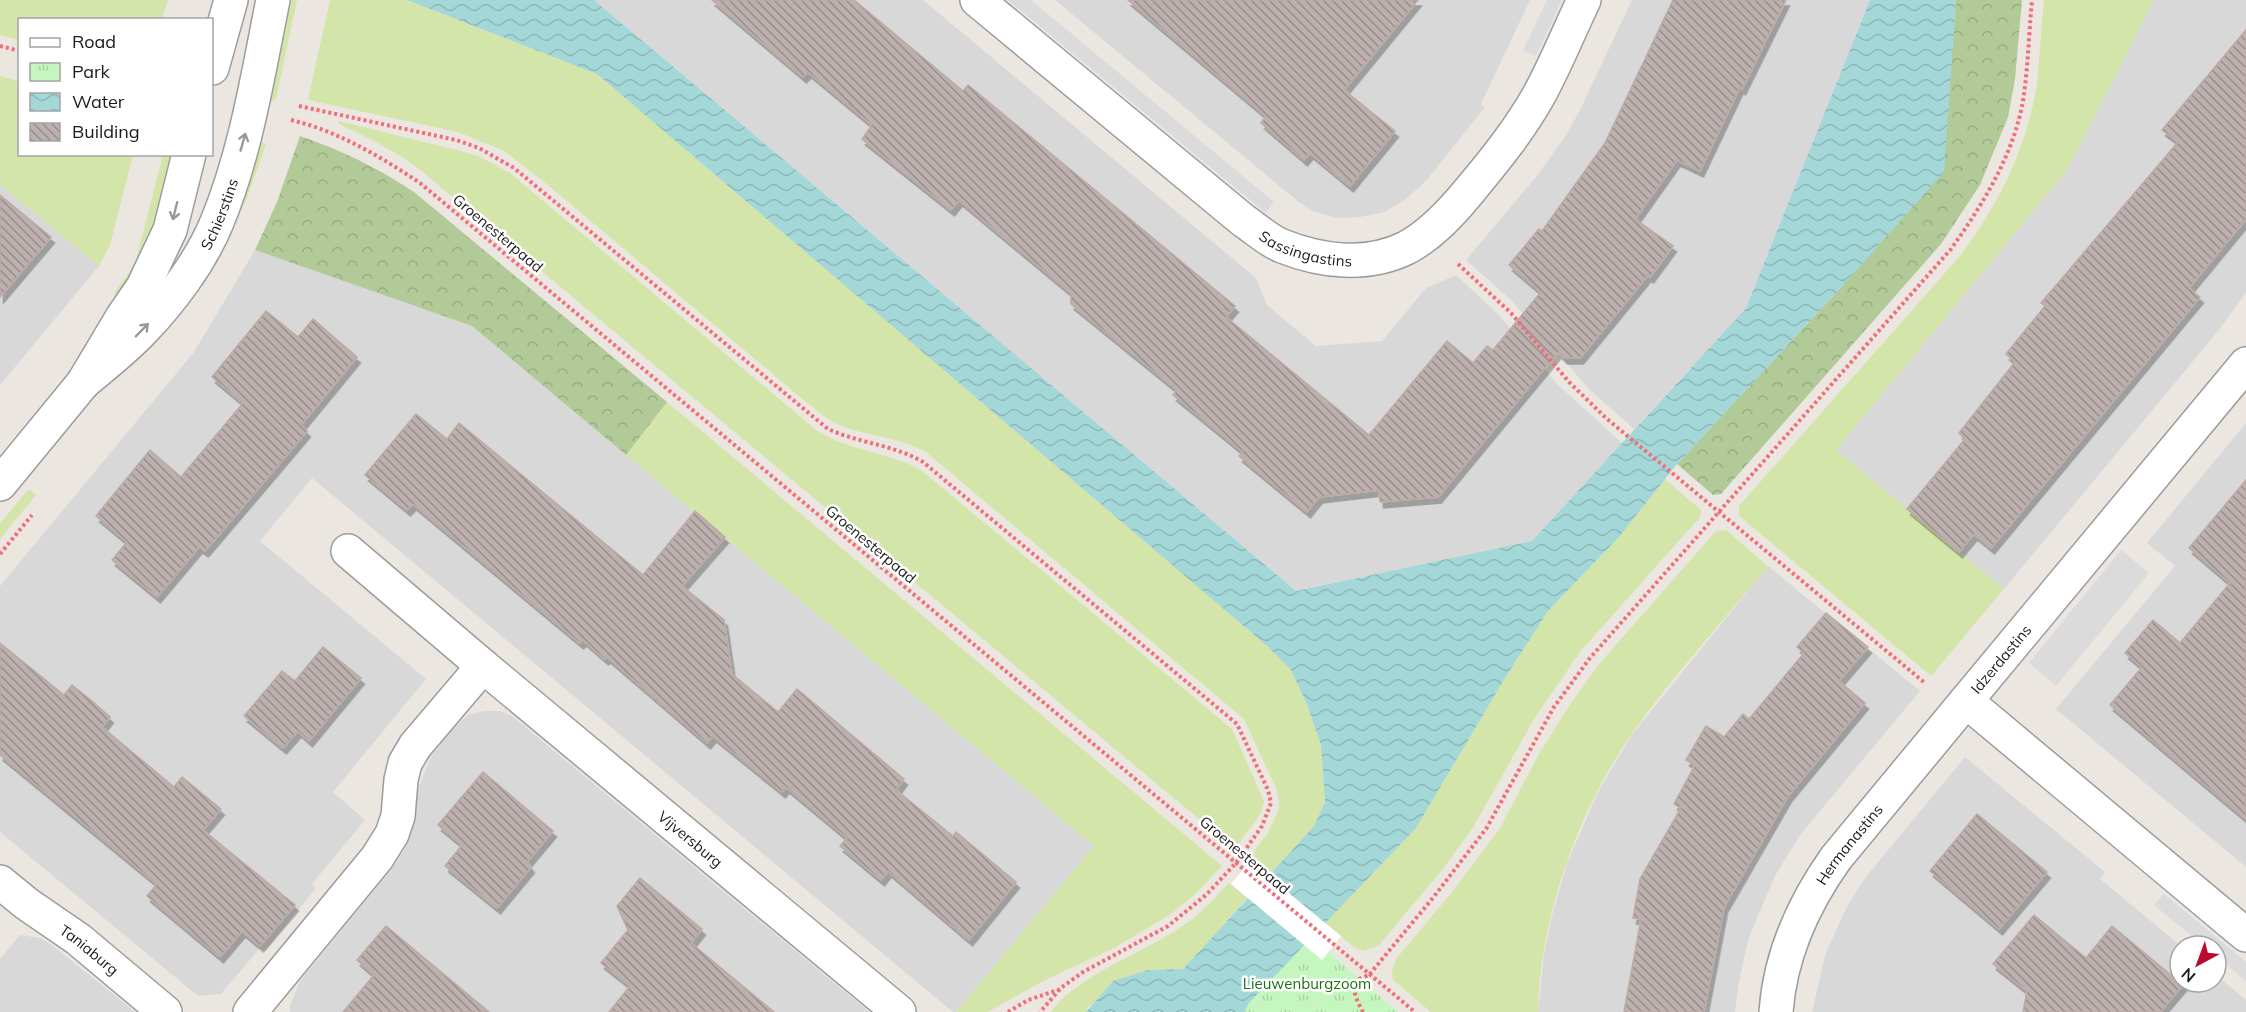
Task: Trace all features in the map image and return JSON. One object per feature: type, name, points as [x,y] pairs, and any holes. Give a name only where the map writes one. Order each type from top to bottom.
[{"type":"street","points":[[213,64],[231,0]]},
{"type":"street","name":"Schierstins","points":[[83,382],[149,323],[197,260],[217,223],[251,110],[273,0]]},
{"type":"street","name":"Sassingastins","points":[[977,0],[1244,221],[1280,246],[1317,257],[1350,261],[1380,257],[1406,248],[1429,233],[1455,208],[1512,138],[1539,95],[1584,0]]},
{"type":"street","name":"Schierstins","points":[[0,484],[83,382],[156,263],[170,230],[188,156]]},
{"type":"street","name":"Idzerdastins","points":[[2246,364],[1966,701],[2246,935]]},
{"type":"street","name":"Vijversburg","points":[[348,550],[483,666],[898,1012]]},
{"type":"street","points":[[250,1012],[377,858],[392,834],[398,816],[405,763],[415,746],[483,666]]},
{"type":"street","name":"Hermanastins","points":[[1776,1012],[1784,965],[1797,928],[1822,877],[1966,701]]},
{"type":"street","name":"Taniaburg","points":[[4,894],[78,939],[165,1012]]},
{"type":"path","points":[[1363,1012],[1358,1004],[1354,986],[1359,979],[1369,975],[1486,829],[1554,707],[1590,658],[1944,257],[1975,215],[1996,178],[2013,139],[2020,111],[2032,0]]},
{"type":"path","points":[[0,46],[18,50]]},
{"type":"path","points":[[299,106],[456,140],[496,157],[536,185],[828,429],[841,435],[892,448],[923,462],[1237,724],[1268,790],[1271,803],[1262,826],[1236,863],[1206,895],[1168,926],[1083,972],[1062,988],[1040,1012]]},
{"type":"path","name":"Groenesterpaad","points":[[297,122],[378,155],[420,183],[1415,1012]]},
{"type":"path","points":[[1429,233],[1461,268],[1511,313],[1569,382],[1607,419],[1942,698],[1966,701]]},
{"type":"path","points":[[1008,1012],[1028,1000],[1062,988]]},
{"type":"shaded area","points":[[594,0],[923,0],[1256,278],[1267,305],[1316,346],[1382,341],[1426,288],[1456,275],[1498,314],[1557,384],[1622,443],[1532,541],[1296,591]]},
{"type":"shaded area","points":[[1008,0],[1031,0],[1274,202],[1266,213]]},
{"type":"shaded area","points":[[1055,0],[1530,0],[1481,104],[1485,107],[1426,181],[1406,199],[1385,212],[1360,217],[1337,218],[1315,212],[1300,203]]},
{"type":"shaded area","points":[[1547,0],[1562,0],[1536,56],[1523,50]]},
{"type":"shaded area","points":[[1632,0],[1870,0],[1746,308],[1634,429],[1589,389],[1511,300],[1466,260],[1536,177],[1566,135]]},
{"type":"shaded area","points":[[2154,0],[2246,0],[2246,293],[2218,331],[2004,589],[1836,450],[2067,170]]},
{"type":"shaded area","points":[[0,184],[99,266],[0,385]]},
{"type":"shaded area","points":[[255,250],[472,326],[1094,846],[956,1012],[953,1012],[312,478],[260,541],[426,679],[333,792],[365,820],[312,884],[316,888],[265,951],[260,948],[221,994],[198,996],[0,832],[0,586],[194,352]]},
{"type":"shaded area","points":[[2246,423],[2246,867],[2056,709],[2175,566],[2147,543]]},
{"type":"shaded area","points":[[2121,550],[2149,573],[2056,686],[2029,663]]},
{"type":"shaded area","points":[[1768,566],[1920,691],[1800,835],[1775,876],[1749,937],[1735,1012],[1538,1012],[1544,954],[1552,916],[1567,863],[1598,792],[1631,736]]},
{"type":"shaded area","points":[[484,711],[500,711],[512,716],[869,1012],[290,1012],[290,1006],[300,981],[391,870],[405,849],[416,813],[416,795],[431,756],[453,728],[468,715]]},
{"type":"shaded area","points":[[1965,757],[2105,872],[2100,879],[2168,935],[2168,994],[2228,994],[2228,985],[2246,1000],[2246,1012],[1812,1012],[1826,952],[1848,905],[1865,878]]},
{"type":"shaded area","points":[[2164,894],[2212,934],[2189,934],[2154,905]]},
{"type":"shaded area","points":[[20,935],[40,938],[52,945],[135,1012],[0,1012],[0,959]]},
{"type":"shaded area","points":[[2228,947],[2246,962],[2246,981],[2228,966]]},
{"type":"green space","points":[[0,0],[168,0],[162,18],[18,18],[18,40],[0,35]]},
{"type":"green space","points":[[287,0],[297,0],[276,99],[270,103],[269,102]]},
{"type":"green space","points":[[330,0],[407,0],[597,74],[1267,646],[1291,670],[1308,707],[1321,745],[1325,802],[1314,826],[1268,876],[1248,859],[1267,834],[1279,809],[1279,802],[1276,788],[1244,719],[927,453],[898,441],[847,428],[822,415],[543,181],[504,151],[458,132],[308,100]]},
{"type":"green space","points":[[1956,0],[2022,0],[2015,79],[2008,117],[1980,185],[1941,244],[1721,494],[1713,495],[1677,464],[1834,295],[1943,172]]},
{"type":"green space","points":[[2044,0],[2154,0],[2067,170],[1836,450],[2004,589],[1931,676],[1739,516],[1739,506],[1960,256],[1987,217],[1999,196],[2027,130],[2037,83]]},
{"type":"green space","points":[[0,76],[18,81],[18,156],[133,156],[110,245],[99,266],[0,184]]},
{"type":"green space","points":[[339,121],[478,156],[510,173],[815,429],[840,442],[921,470],[1232,729],[1264,801],[1261,813],[1235,849],[419,169],[390,150],[339,124]]},
{"type":"green space","points":[[300,136],[359,160],[414,192],[667,402],[626,455],[472,326],[255,250],[277,202]]},
{"type":"green space","points":[[260,142],[266,144],[247,198],[222,251],[216,248]]},
{"type":"green space","points":[[163,156],[177,156],[162,214],[122,298],[114,293],[131,270],[137,256]]},
{"type":"green space","points":[[667,402],[1222,866],[1193,896],[1171,914],[1114,948],[1043,981],[988,1012],[956,1012],[1094,846],[626,455]]},
{"type":"green space","points":[[1665,479],[1701,510],[1700,517],[1580,652],[1534,719],[1474,826],[1442,870],[1379,945],[1363,951],[1355,948],[1325,923],[1416,828],[1505,678],[1548,611],[1619,537]]},
{"type":"green space","points":[[29,489],[36,495],[0,539],[0,523]]},
{"type":"green space","points":[[1726,530],[1768,566],[1647,713],[1612,765],[1594,798],[1578,832],[1554,904],[1540,977],[1538,1012],[1431,1012],[1393,980],[1392,970],[1396,959],[1453,891],[1500,828],[1539,754],[1599,664],[1716,531]]},
{"type":"green space","points":[[1229,883],[1247,898],[1183,969],[1148,970],[1088,1007],[1086,1012],[1051,1012],[1061,1000],[1090,978],[1179,929],[1202,911]]},
{"type":"green space","name":"Lieuwenburgzoom","points":[[1304,945],[1322,959],[1329,952],[1398,1012],[1244,1012],[1249,1003]]},
{"type":"water","points":[[407,0],[594,0],[1296,591],[1532,541],[1746,308],[1870,0],[1956,0],[1944,172],[1834,295],[1677,464],[1619,537],[1548,611],[1505,678],[1416,828],[1249,1003],[1244,1012],[1086,1012],[1113,981],[1148,970],[1183,969],[1314,826],[1325,802],[1321,745],[1308,707],[1291,670],[1267,646],[597,74]]},
{"type":"pier","points":[[1250,861],[1341,936],[1322,960],[1231,884]]},
{"type":"building","points":[[712,0],[854,0],[963,91],[968,85],[1235,306],[1226,317],[1369,435],[1447,341],[1473,363],[1487,346],[1493,350],[1541,292],[1509,265],[1539,229],[1542,231],[1605,143],[1673,0],[1786,0],[1742,89],[1740,87],[1700,171],[1677,160],[1635,219],[1673,246],[1650,277],[1648,275],[1580,358],[1564,358],[1558,352],[1438,497],[1380,502],[1379,490],[1319,497],[1307,512],[1239,456],[1243,452],[1173,395],[1177,390],[1071,304],[1071,293],[959,200],[951,210],[862,139],[872,125],[808,72],[803,77]]},
{"type":"building","points":[[1128,0],[1418,0],[1344,90],[1395,131],[1350,186],[1310,153],[1304,160],[1261,123],[1266,116]]},
{"type":"building","points":[[2246,30],[2246,219],[2189,288],[2200,297],[1991,548],[1974,534],[1959,552],[1907,509],[1965,439],[1959,433],[2015,362],[2006,354],[2045,306],[2041,303],[2178,142],[2162,130]]},
{"type":"building","points":[[0,195],[51,237],[0,297]]},
{"type":"building","points":[[266,311],[298,337],[313,319],[357,357],[301,425],[307,431],[205,551],[199,547],[157,597],[112,560],[127,542],[96,516],[150,450],[181,477],[243,403],[212,377]]},
{"type":"building","points":[[416,414],[447,439],[459,423],[643,575],[695,511],[725,537],[682,586],[724,620],[732,674],[778,712],[797,689],[904,779],[896,790],[953,836],[956,832],[1016,882],[969,940],[888,871],[881,880],[840,846],[847,838],[786,787],[782,792],[713,736],[707,743],[607,657],[605,659],[583,640],[580,643],[413,504],[407,510],[365,475]]},
{"type":"building","points":[[2246,480],[2246,819],[2110,705],[2142,667],[2125,653],[2153,620],[2180,643],[2230,583],[2189,548]]},
{"type":"building","points":[[1826,613],[1868,647],[1839,681],[1865,703],[1788,796],[1724,907],[1704,1012],[1624,1012],[1641,919],[1633,918],[1640,879],[1681,808],[1674,804],[1695,765],[1686,760],[1706,726],[1724,737],[1743,714],[1749,719],[1804,653],[1797,647]]},
{"type":"building","points":[[0,643],[64,695],[72,685],[92,701],[110,717],[102,727],[174,787],[182,777],[221,809],[203,830],[295,905],[260,946],[242,931],[220,957],[147,896],[157,884],[0,755]]},
{"type":"building","points":[[323,647],[361,678],[309,741],[298,731],[283,748],[244,716],[282,671],[295,681]]},
{"type":"building","points":[[483,772],[553,831],[527,862],[531,867],[497,908],[445,866],[462,845],[438,825]]},
{"type":"building","points":[[1977,814],[2047,872],[1999,929],[1930,871]]},
{"type":"building","points":[[640,878],[702,929],[691,943],[774,1012],[609,1012],[630,986],[601,963],[628,930],[617,906]]},
{"type":"building","points":[[2034,915],[2086,958],[2112,926],[2168,973],[2168,994],[2175,994],[2160,1012],[2023,1012],[2027,991],[1993,964]]},
{"type":"building","points":[[386,926],[489,1012],[343,1012],[374,975],[357,960]]}]
